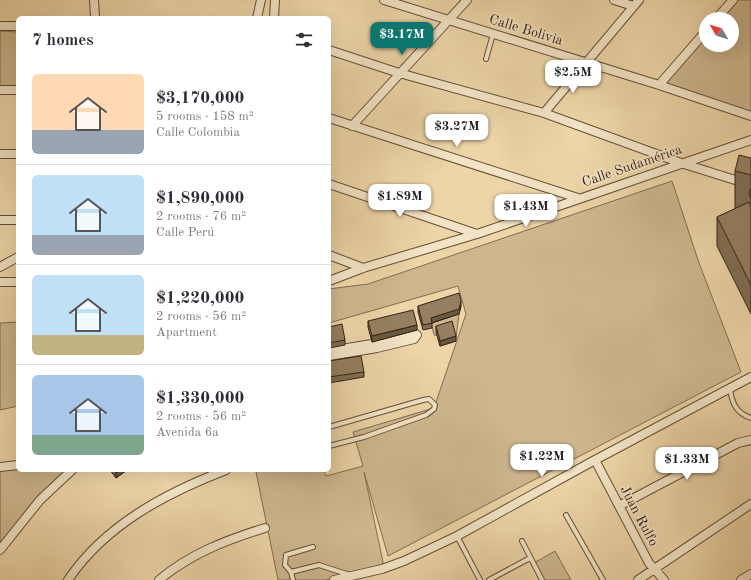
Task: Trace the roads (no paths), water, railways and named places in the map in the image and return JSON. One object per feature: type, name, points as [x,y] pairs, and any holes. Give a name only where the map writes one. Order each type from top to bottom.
[{"type":"street","points":[[94,0],[95,16]]},
{"type":"street","points":[[257,16],[261,0]]},
{"type":"street","points":[[274,16],[275,0]]},
{"type":"street","name":"Calle Bolivia","points":[[384,0],[588,62],[751,116]]},
{"type":"street","points":[[352,126],[467,0]]},
{"type":"street","points":[[614,0],[636,3]]},
{"type":"street","points":[[722,12],[733,0]]},
{"type":"street","points":[[544,113],[636,3]]},
{"type":"street","points":[[0,26],[16,26]]},
{"type":"street","points":[[659,85],[699,39]]},
{"type":"street","points":[[331,51],[399,73],[544,113],[681,163],[751,184]]},
{"type":"street","points":[[0,90],[16,90]]},
{"type":"street","points":[[331,119],[578,198]]},
{"type":"street","name":"Calle Sudamérica","points":[[331,280],[362,268],[478,234],[578,198],[751,140]]},
{"type":"street","points":[[0,154],[16,154]]},
{"type":"street","points":[[331,185],[478,234]]},
{"type":"street","points":[[0,220],[16,220]]},
{"type":"street","points":[[331,256],[362,268]]},
{"type":"street","points":[[0,267],[16,258]]},
{"type":"street","points":[[0,282],[16,282]]},
{"type":"street","points":[[331,351],[378,343],[413,332],[417,335],[414,339],[377,348],[331,356]]},
{"type":"street","points":[[334,580],[382,569],[404,561],[457,536],[595,460],[751,377]]},
{"type":"street","points":[[619,506],[738,443],[751,440]]},
{"type":"street","name":"Juan Rulfo","points":[[595,460],[649,563],[656,568],[664,580]]},
{"type":"street","points":[[0,467],[16,465]]},
{"type":"street","points":[[0,550],[40,500],[70,472]]},
{"type":"street","points":[[68,580],[79,564],[97,545],[124,523],[157,501],[194,482],[221,472]]},
{"type":"street","points":[[638,580],[751,504]]},
{"type":"street","points":[[159,580],[173,568],[198,553],[225,540],[265,528]]},
{"type":"street","points":[[741,580],[751,574]]},
{"type":"lane","points":[[486,59],[493,34]]},
{"type":"lane","points":[[730,389],[734,406],[742,414],[751,418]]},
{"type":"lane","points":[[331,426],[423,400],[429,399],[435,405],[430,413],[364,437],[331,445]]},
{"type":"lane","points":[[566,515],[603,580]]},
{"type":"lane","points":[[457,536],[480,580]]},
{"type":"lane","points":[[522,541],[542,580]]},
{"type":"lane","points":[[293,580],[292,572],[285,565],[286,555],[312,547]]},
{"type":"lane","points":[[489,580],[530,558]]},
{"type":"lane","points":[[292,572],[319,565],[352,576]]}]
